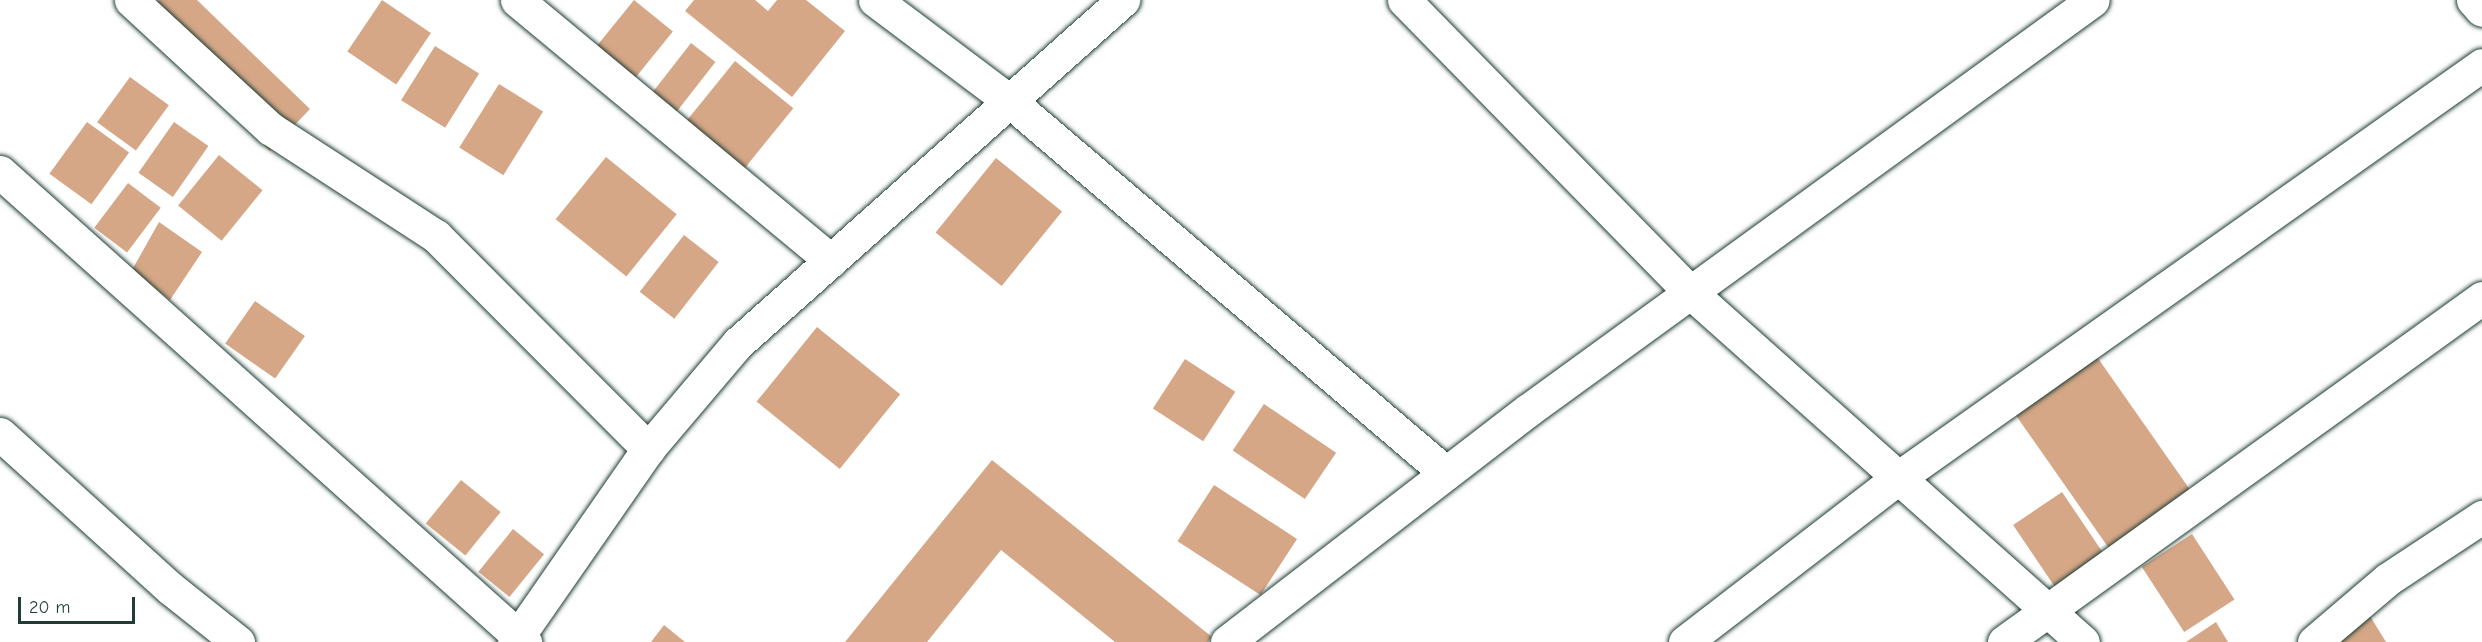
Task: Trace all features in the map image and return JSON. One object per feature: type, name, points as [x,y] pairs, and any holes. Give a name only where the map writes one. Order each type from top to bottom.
[{"type":"street","points":[[131,0],[271,129],[436,236],[648,449]]},
{"type":"street","points":[[517,0],[831,261]]},
{"type":"street","points":[[875,0],[1012,103],[1446,473]]},
{"type":"street","points":[[0,172],[519,640],[648,449],[738,343],[1012,103],[1123,0]]},
{"type":"street","points":[[1234,639],[1446,473],[1690,292],[2093,0]]},
{"type":"street","points":[[2473,0],[2482,10]]},
{"type":"street","points":[[1424,7],[1690,292],[2083,642]]},
{"type":"street","points":[[1685,642],[1898,478],[2482,64]]},
{"type":"street","points":[[2004,642],[2046,609],[2482,298]]},
{"type":"street","points":[[0,434],[170,588],[238,642]]},
{"type":"street","points":[[2314,642],[2388,579],[2482,517]]},
{"type":"building","points":[[159,0],[197,0],[310,109],[270,151],[137,23]]},
{"type":"building","points":[[382,0],[431,33],[396,84],[347,51]]},
{"type":"building","points":[[634,0],[673,31],[632,82],[593,51]]},
{"type":"building","points":[[694,0],[755,0],[768,11],[777,0],[806,0],[845,31],[792,97],[685,11]]},
{"type":"building","points":[[691,43],[715,62],[669,122],[644,103]]},
{"type":"building","points":[[435,46],[479,74],[445,128],[401,100]]},
{"type":"building","points":[[735,61],[793,108],[741,173],[683,126]]},
{"type":"building","points":[[130,77],[169,105],[136,151],[97,122]]},
{"type":"building","points":[[499,84],[543,112],[503,175],[459,148]]},
{"type":"building","points":[[87,122],[129,153],[91,204],[49,174]]},
{"type":"building","points":[[174,122],[208,146],[173,197],[138,173]]},
{"type":"building","points":[[219,155],[263,190],[222,241],[178,206]]},
{"type":"building","points":[[606,157],[677,214],[626,276],[556,219]]},
{"type":"building","points":[[996,158],[1062,211],[1002,286],[936,233]]},
{"type":"building","points":[[128,183],[161,208],[127,252],[94,228]]},
{"type":"building","points":[[159,222],[202,252],[170,300],[132,270]]},
{"type":"building","points":[[684,235],[719,262],[674,319],[640,292]]},
{"type":"building","points":[[255,301],[305,336],[275,379],[225,344]]},
{"type":"building","points":[[817,327],[900,394],[840,469],[757,402]]},
{"type":"building","points":[[2095,354],[2191,491],[2109,548],[2013,411]]},
{"type":"building","points":[[1185,359],[1235,392],[1203,441],[1153,408]]},
{"type":"building","points":[[1264,404],[1336,453],[1305,499],[1233,450]]},
{"type":"building","points":[[992,460],[1212,637],[1208,642],[1115,642],[1001,550],[927,642],[845,642]]},
{"type":"building","points":[[461,480],[501,512],[465,556],[426,524]]},
{"type":"building","points":[[1214,485],[1297,539],[1261,595],[1178,541]]},
{"type":"building","points":[[2062,492],[2104,555],[2056,588],[2013,525]]},
{"type":"building","points":[[513,529],[544,554],[509,597],[478,572]]},
{"type":"building","points":[[2192,534],[2234,599],[2184,632],[2142,567]]},
{"type":"building","points":[[2370,616],[2386,642],[2329,642]]},
{"type":"building","points":[[2216,622],[2228,642],[2186,642]]},
{"type":"building","points":[[664,625],[685,642],[651,642]]}]
